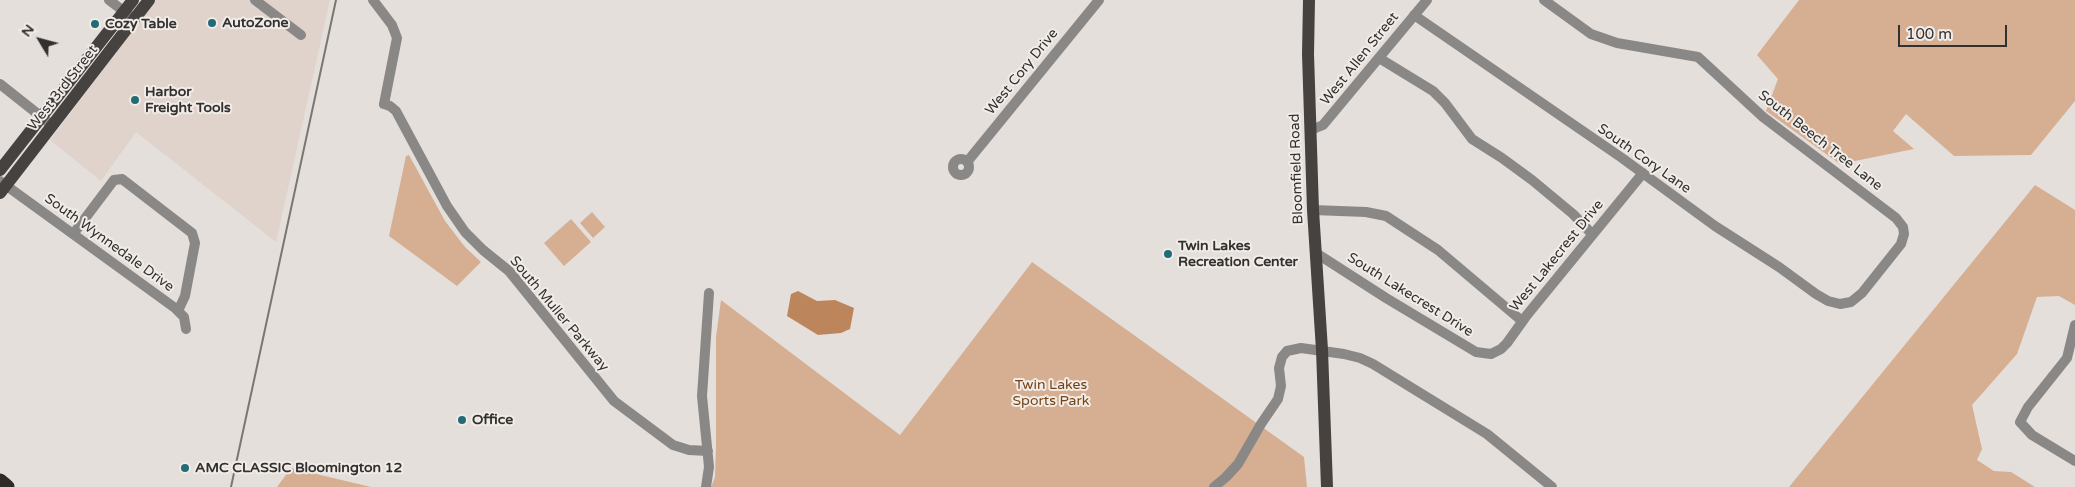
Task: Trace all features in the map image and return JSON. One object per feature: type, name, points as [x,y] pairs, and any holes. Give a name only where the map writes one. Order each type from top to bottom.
[{"type":"highway","points":[[0,480],[7,487]]},
{"type":"main road","name":"West 3rd Street","points":[[129,16],[134,0]]},
{"type":"main road","name":"West 3rd Street","points":[[2,187],[48,122],[129,16],[149,0]]},
{"type":"main road","name":"Bloomfield Road","points":[[1309,0],[1313,210],[1322,350],[1327,487]]},
{"type":"main road","name":"West 3rd Street","points":[[0,170],[48,122]]},
{"type":"street","points":[[109,0],[129,16]]},
{"type":"street","points":[[255,0],[301,35]]},
{"type":"street","name":"South Muller Parkway","points":[[373,0],[392,25],[397,38],[384,104],[396,111],[447,206],[465,232],[482,250],[509,271],[619,405],[674,445],[689,450],[708,451]]},
{"type":"street","name":"West Cory Drive","points":[[967,162],[1099,0]]},
{"type":"street","name":"West Allen Street","points":[[1311,130],[1324,125],[1427,0]]},
{"type":"street","name":"South Beech Tree Lane","points":[[1544,0],[1591,34],[1618,43],[1698,57],[1763,118],[1896,218],[1903,227],[1904,234],[1901,244],[1862,293]]},
{"type":"street","name":"South Cory Lane","points":[[1414,16],[1643,173],[1704,218],[1823,298],[1840,304],[1851,302],[1862,293]]},
{"type":"street","points":[[1379,58],[1433,91],[1445,103],[1472,139],[1532,180],[1573,214],[1592,234]]},
{"type":"street","points":[[0,84],[48,122]]},
{"type":"street","name":"West Lakecrest Drive","points":[[1491,354],[1501,349],[1643,173]]},
{"type":"street","points":[[74,233],[114,180],[122,179],[192,233],[195,243],[185,296],[178,311]]},
{"type":"street","name":"South Wynnedale Drive","points":[[2,187],[74,233],[178,311],[184,317],[186,329]]},
{"type":"street","points":[[1313,210],[1366,212],[1386,216],[1438,250],[1522,321]]},
{"type":"street","name":"South Lakecrest Drive","points":[[1316,253],[1476,352],[1491,354]]},
{"type":"street","points":[[706,487],[709,467],[702,396],[709,293]]},
{"type":"street","points":[[2075,325],[2071,360],[2028,407],[2020,422],[2032,435],[2075,461]]},
{"type":"street","points":[[1214,487],[1226,478],[1238,464],[1260,424],[1278,399],[1281,386],[1279,365],[1284,354],[1296,348],[1322,350],[1360,358],[1373,364],[1487,434],[1552,487]]},
{"type":"shaded area","points":[[156,0],[330,0],[276,242],[136,132],[101,181],[50,140]]},
{"type":"shaded area","points":[[798,291],[817,301],[835,300],[854,308],[850,329],[841,333],[818,335],[787,316],[791,294]]},
{"type":"green space","points":[[1799,0],[2075,0],[2075,101],[2031,155],[1954,156],[1906,114],[1893,131],[1914,149],[1840,164],[1766,111],[1778,79],[1757,55]]},
{"type":"green space","points":[[409,155],[445,221],[465,247],[481,262],[457,286],[389,236],[406,156]]},
{"type":"green space","points":[[2035,185],[2075,210],[2075,305],[2059,296],[2037,297],[2017,354],[1972,405],[1982,449],[1977,460],[1994,471],[2011,472],[2035,487],[1789,487]]},
{"type":"green space","points":[[592,212],[605,227],[593,238],[580,223]]},
{"type":"green space","points":[[571,219],[591,242],[564,266],[544,243]]},
{"type":"green space","name":"Twin Lakes Sports Park","points":[[1032,262],[1304,457],[1307,487],[711,487],[715,477],[716,337],[721,300],[900,435]]},
{"type":"green space","points":[[291,468],[371,487],[277,487]]},
{"type":"railway","points":[[231,487],[336,0]]},
{"type":"place","name":"AutoZone","points":[[212,23]]},
{"type":"place","name":"Cozy Table","points":[[95,24]]},
{"type":"place","name":"Harbor Freight Tools","points":[[135,100]]},
{"type":"place","name":"Twin Lakes Recreation Center","points":[[1168,254]]},
{"type":"place","name":"Office","points":[[462,420]]},
{"type":"place","name":"AMC CLASSIC Bloomington 12","points":[[185,468]]}]
